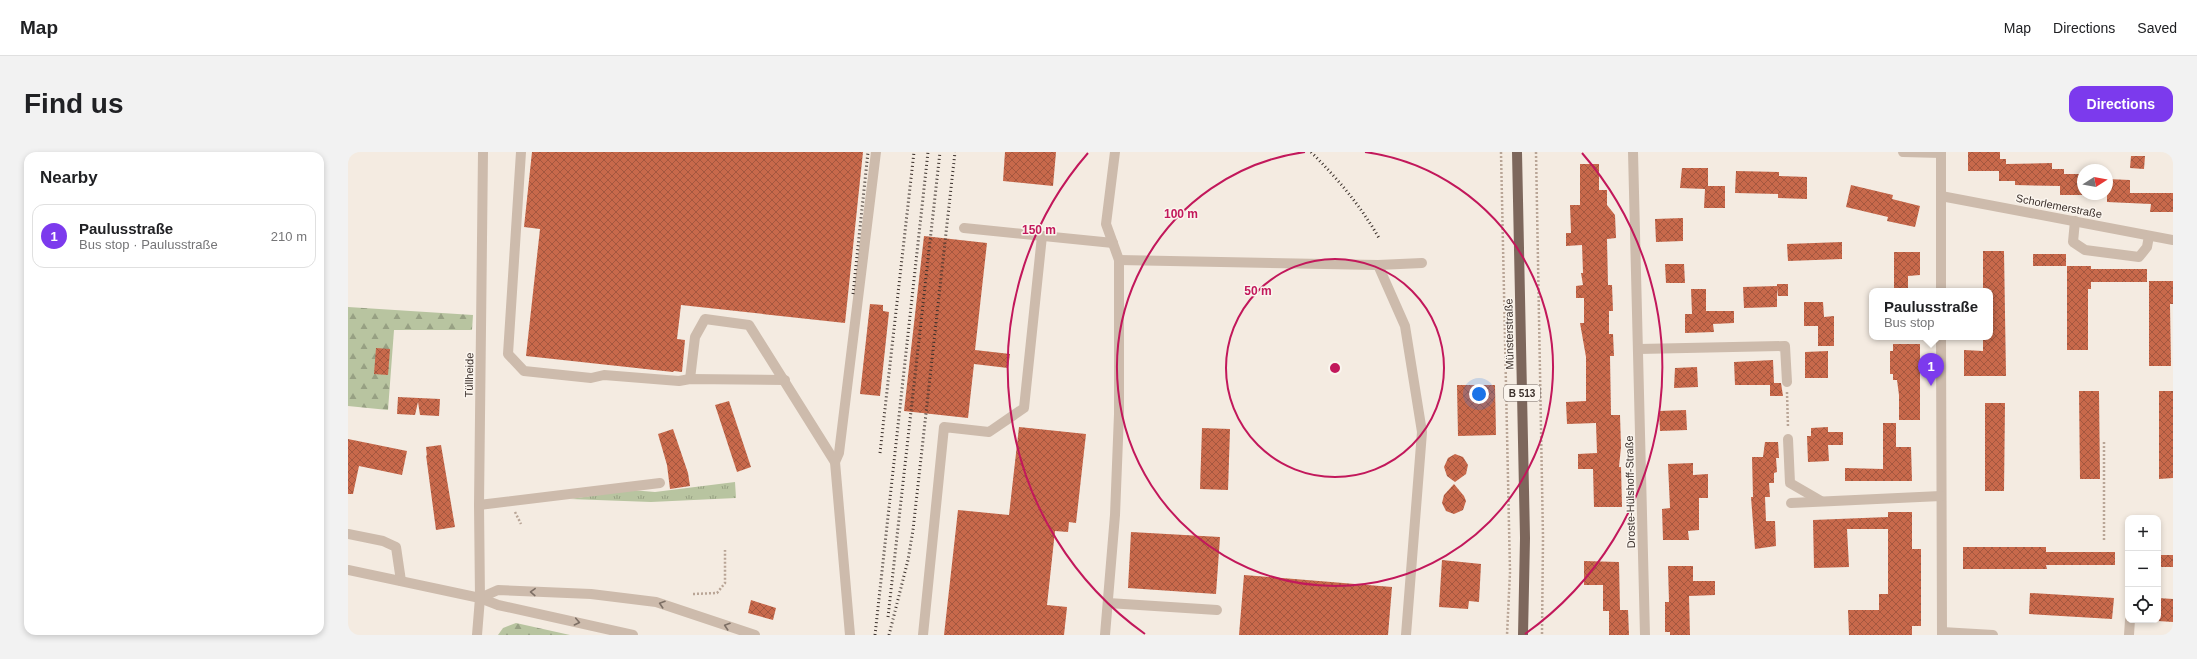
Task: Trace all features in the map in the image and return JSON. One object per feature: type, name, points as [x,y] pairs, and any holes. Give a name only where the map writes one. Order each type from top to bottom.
[{"type":"main road","name":"Münsterstraße","points":[[1517,152],[1525,530],[1523,635]]},
{"type":"street","name":"Tüllheide","points":[[477,635],[480,598],[479,505],[484,152]]},
{"type":"street","points":[[521,152],[508,354],[524,371],[591,378],[604,375],[678,381],[690,379],[785,380]]},
{"type":"street","points":[[835,462],[839,453],[876,152]]},
{"type":"street","points":[[1105,635],[1115,515],[1119,414],[1119,260],[1106,224],[1115,152]]},
{"type":"street","name":"Droste-Hülshoff-Straße","points":[[1633,152],[1645,635]]},
{"type":"street","points":[[1903,152],[1941,153],[1941,288]]},
{"type":"street","name":"Schorlemerstraße","points":[[1942,196],[2173,240]]},
{"type":"street","points":[[2075,221],[2073,242],[2086,250],[2139,258],[2147,247],[2149,236]]},
{"type":"street","points":[[964,228],[1113,243]]},
{"type":"street","points":[[923,635],[944,427],[989,432],[1024,408],[1042,236]]},
{"type":"street","points":[[1119,260],[1378,265],[1422,263]]},
{"type":"street","points":[[1378,265],[1405,326],[1422,432],[1406,635]]},
{"type":"street","points":[[690,379],[695,337],[705,319],[749,325],[785,380],[835,462],[850,635]]},
{"type":"street","points":[[1941,340],[1942,634],[1993,635]]},
{"type":"street","points":[[1639,349],[1785,346],[1787,382]]},
{"type":"street","points":[[1788,439],[1790,483],[1822,502]]},
{"type":"street","points":[[479,505],[660,483]]},
{"type":"street","points":[[1791,503],[1941,496]]},
{"type":"street","points":[[348,534],[383,541],[396,548],[401,581]]},
{"type":"street","points":[[348,570],[480,598],[498,605],[634,635]]},
{"type":"street","points":[[480,598],[498,590],[592,594],[656,602],[755,635]]},
{"type":"street","points":[[1108,603],[1217,610]]},
{"type":"street","points":[[2129,635],[2130,623]]},
{"type":"path","points":[[1501,152],[1510,572],[1507,635]]},
{"type":"path","points":[[1536,152],[1543,538],[1542,635]]},
{"type":"path","points":[[1787,382],[1788,439]]},
{"type":"path","points":[[2104,440],[2104,540]]},
{"type":"path","points":[[693,594],[717,592],[725,582],[725,550]]},
{"type":"green space","points":[[348,307],[473,315],[472,330],[394,330],[388,410],[348,406]]},
{"type":"green space","points":[[735,482],[736,498],[651,502],[570,499],[631,490],[655,492]]},
{"type":"green space","points":[[516,623],[570,635],[498,635],[503,628]]},
{"type":"building","points":[[532,152],[863,152],[845,323],[681,305],[677,339],[685,340],[682,372],[526,356],[540,229],[524,227]]},
{"type":"building","points":[[1005,152],[1056,152],[1053,186],[1003,181]]},
{"type":"building","points":[[1968,152],[2000,152],[2000,159],[2006,159],[2006,164],[2052,163],[2052,169],[2064,169],[2064,174],[2077,174],[2077,195],[2060,195],[2060,186],[2015,185],[2015,181],[1999,181],[1999,171],[1968,171]]},
{"type":"building","points":[[2131,156],[2145,156],[2144,169],[2130,168]]},
{"type":"building","points":[[1580,164],[1599,164],[1599,190],[1607,190],[1607,205],[1615,215],[1616,238],[1607,239],[1608,285],[1612,285],[1613,311],[1609,311],[1609,334],[1613,334],[1614,356],[1610,356],[1611,415],[1620,415],[1621,447],[1619,467],[1621,467],[1622,507],[1594,507],[1593,469],[1578,469],[1578,454],[1597,453],[1596,423],[1567,424],[1566,402],[1586,401],[1586,357],[1580,323],[1584,323],[1584,298],[1576,298],[1576,286],[1583,285],[1581,273],[1583,273],[1582,245],[1566,246],[1566,233],[1571,233],[1570,205],[1580,205]]},
{"type":"building","points":[[1682,168],[1708,168],[1708,186],[1725,186],[1725,208],[1704,208],[1705,189],[1680,188]]},
{"type":"building","points":[[1736,171],[1779,172],[1779,176],[1807,177],[1807,199],[1778,198],[1778,194],[1735,193]]},
{"type":"building","points":[[2113,179],[2130,180],[2130,193],[2173,193],[2173,212],[2150,212],[2151,204],[2107,202],[2107,200],[2113,200]]},
{"type":"building","points":[[1851,185],[1893,195],[1892,199],[1920,206],[1915,227],[1887,221],[1888,217],[1846,207]]},
{"type":"building","points":[[1683,218],[1683,241],[1656,242],[1655,219]]},
{"type":"building","points":[[924,236],[987,243],[975,350],[1010,354],[1008,368],[974,364],[968,418],[904,411]]},
{"type":"building","points":[[1842,242],[1842,259],[1788,261],[1787,244]]},
{"type":"building","points":[[1983,251],[2004,251],[2006,376],[1964,376],[1964,350],[1983,351],[1983,340],[1993,340],[1993,288],[1983,288]]},
{"type":"building","points":[[1894,252],[1920,252],[1920,275],[1908,276],[1908,288],[1894,288]]},
{"type":"building","points":[[2033,254],[2066,254],[2066,266],[2033,266]]},
{"type":"building","points":[[1665,264],[1684,264],[1685,283],[1666,283]]},
{"type":"building","points":[[2067,266],[2091,266],[2091,269],[2147,269],[2147,282],[2091,282],[2091,289],[2088,289],[2088,350],[2067,350]]},
{"type":"building","points":[[2149,281],[2173,281],[2173,304],[2170,304],[2171,366],[2149,366]]},
{"type":"building","points":[[1777,284],[1788,284],[1788,296],[1778,296],[1777,288],[1777,307],[1744,308],[1743,287],[1777,286]]},
{"type":"building","points":[[1691,289],[1706,289],[1706,311],[1734,311],[1734,323],[1713,324],[1714,332],[1685,333],[1685,314],[1692,314]]},
{"type":"building","points":[[1804,302],[1823,302],[1824,317],[1834,316],[1834,346],[1818,346],[1818,326],[1804,326]]},
{"type":"building","points":[[870,304],[883,305],[883,311],[889,312],[880,396],[860,394]]},
{"type":"building","points":[[1893,344],[1920,344],[1920,420],[1899,420],[1899,395],[1897,380],[1893,380],[1893,374],[1890,374],[1890,351],[1893,351]]},
{"type":"building","points":[[376,348],[390,349],[388,375],[374,374]]},
{"type":"building","points":[[1828,351],[1828,378],[1805,378],[1805,352]]},
{"type":"building","points":[[1773,360],[1774,383],[1781,383],[1783,396],[1770,396],[1770,385],[1735,385],[1734,362]]},
{"type":"building","points":[[1697,367],[1698,387],[1674,388],[1675,368]]},
{"type":"building","points":[[1457,385],[1495,385],[1496,435],[1458,436]]},
{"type":"building","points":[[2079,391],[2099,391],[2100,479],[2080,479]]},
{"type":"building","points":[[2159,391],[2173,391],[2173,478],[2159,479]]},
{"type":"building","points":[[398,397],[440,399],[439,416],[420,415],[418,402],[415,415],[397,414]]},
{"type":"building","points":[[729,401],[751,467],[737,472],[715,405]]},
{"type":"building","points":[[1985,403],[2005,403],[2004,491],[1985,491]]},
{"type":"building","points":[[1686,410],[1687,430],[1660,431],[1659,411]]},
{"type":"building","points":[[1883,423],[1896,423],[1896,447],[1911,447],[1912,481],[1845,481],[1845,468],[1883,469]]},
{"type":"building","points":[[1019,427],[1086,434],[1076,523],[1069,522],[1068,532],[1055,531],[1047,605],[1067,607],[1064,635],[944,635],[958,510],[1009,515]]},
{"type":"building","points":[[1828,427],[1828,432],[1843,432],[1843,445],[1828,445],[1829,461],[1808,462],[1807,436],[1811,436],[1811,428]]},
{"type":"building","points":[[1202,428],[1230,429],[1228,490],[1200,489]]},
{"type":"building","points":[[673,429],[688,473],[690,486],[670,489],[667,465],[658,434]]},
{"type":"building","points":[[348,439],[407,451],[402,475],[359,466],[353,494],[348,494]]},
{"type":"building","points":[[1765,442],[1778,442],[1779,458],[1776,458],[1777,472],[1774,473],[1774,483],[1769,483],[1770,497],[1765,497],[1766,521],[1775,521],[1776,546],[1755,549],[1751,497],[1753,497],[1752,457],[1763,457]]},
{"type":"building","points":[[441,445],[455,527],[436,530],[426,447]]},
{"type":"building","points":[[1455,454],[1463,457],[1468,465],[1466,474],[1455,482],[1447,476],[1444,467],[1448,458]]},
{"type":"building","points":[[1693,463],[1693,475],[1708,474],[1708,498],[1699,498],[1699,530],[1688,531],[1689,540],[1663,540],[1662,509],[1670,508],[1668,464]]},
{"type":"building","points":[[1454,484],[1464,496],[1466,501],[1463,510],[1454,514],[1446,511],[1442,503],[1444,495]]},
{"type":"building","points":[[1888,512],[1912,512],[1912,549],[1921,549],[1921,626],[1912,626],[1912,635],[1849,635],[1848,610],[1879,610],[1879,594],[1888,594],[1888,529],[1847,529],[1849,567],[1814,568],[1813,520],[1888,517]]},
{"type":"building","points":[[1131,532],[1220,537],[1216,594],[1128,588]]},
{"type":"building","points":[[1963,547],[2046,547],[2046,552],[2115,552],[2115,565],[2046,565],[2047,569],[1963,569]]},
{"type":"building","points":[[2161,555],[2173,555],[2173,567],[2161,567]]},
{"type":"building","points":[[1442,560],[1481,564],[1479,602],[1469,601],[1468,609],[1439,607]]},
{"type":"building","points":[[1584,561],[1619,562],[1620,610],[1628,610],[1629,635],[1609,635],[1609,611],[1603,611],[1603,585],[1584,585]]},
{"type":"building","points":[[1668,566],[1693,566],[1693,581],[1715,581],[1715,595],[1689,596],[1690,635],[1670,635],[1670,632],[1665,632],[1665,602],[1669,602]]},
{"type":"building","points":[[1244,575],[1392,587],[1388,635],[1239,635]]},
{"type":"building","points":[[2030,593],[2114,598],[2112,619],[2029,614]]},
{"type":"building","points":[[2161,598],[2173,599],[2173,622],[2161,621]]},
{"type":"building","points":[[751,600],[776,608],[773,620],[748,613]]},
{"type":"railway","points":[[853,294],[868,152]]},
{"type":"railway","points":[[880,453],[914,152]]},
{"type":"railway","points":[[875,635],[928,152]]},
{"type":"railway","points":[[888,617],[940,152]]},
{"type":"railway","points":[[889,635],[908,560],[913,530],[955,152]]},
{"type":"railway","points":[[1311,152],[1348,193],[1364,214],[1379,238]]},
{"type":"place","name":"Paulusstraße","points":[[1931,386]]}]
